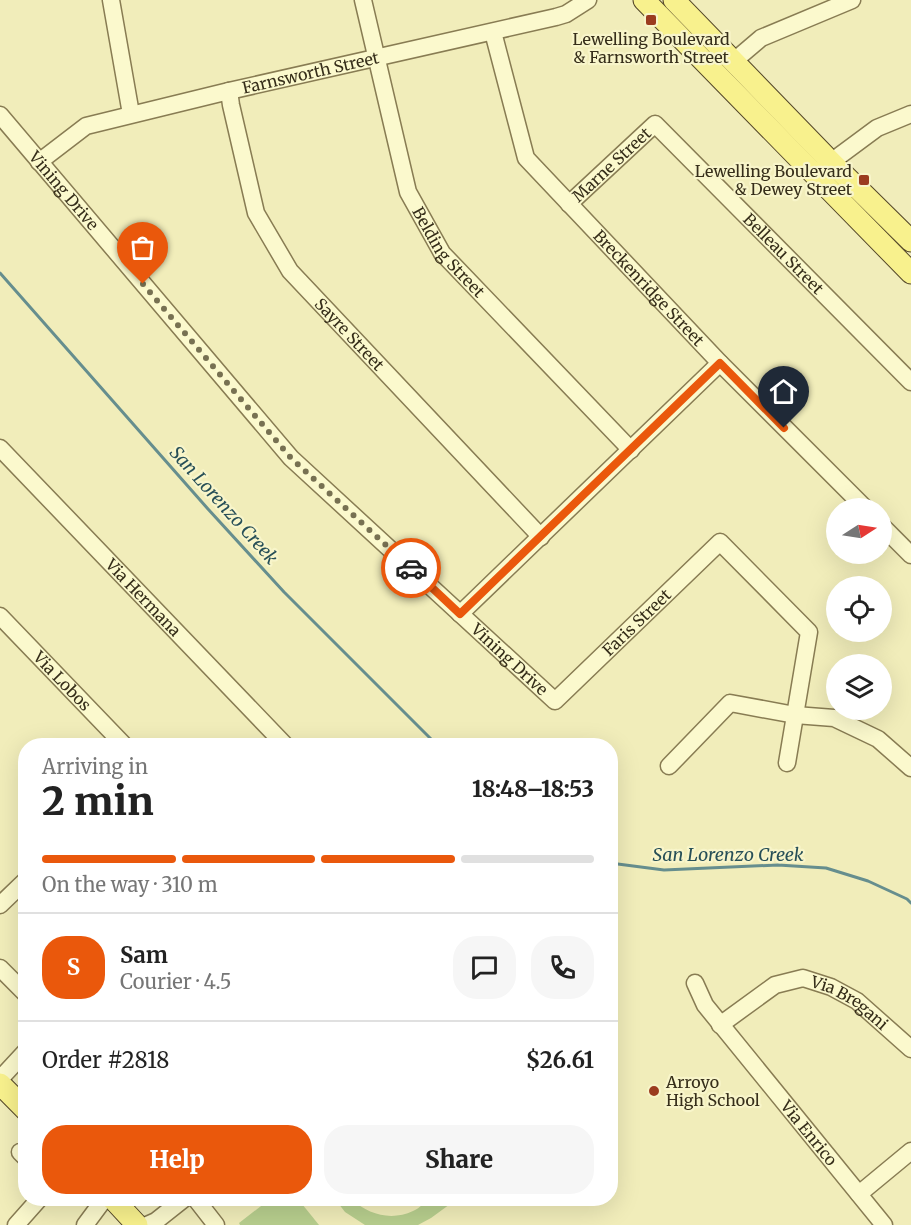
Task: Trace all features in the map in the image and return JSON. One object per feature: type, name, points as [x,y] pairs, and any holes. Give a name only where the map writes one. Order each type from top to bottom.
[{"type":"main road","points":[[644,0],[823,168],[911,241]]},
{"type":"main road","points":[[674,0],[734,61],[911,273]]},
{"type":"main road","points":[[0,1084],[18,1102]]},
{"type":"main road","points":[[119,1206],[137,1225]]},
{"type":"street","points":[[111,0],[131,114]]},
{"type":"street","name":"Belding Street","points":[[363,0],[408,192],[442,253],[631,450]]},
{"type":"street","name":"Farnsworth Street","points":[[39,162],[86,126],[566,14],[588,0]]},
{"type":"street","points":[[734,61],[761,38],[852,0]]},
{"type":"street","name":"Breckenridge Street","points":[[493,32],[526,158],[720,363],[855,498]]},
{"type":"street","name":"Sayre Street","points":[[229,91],[256,213],[290,271],[541,537]]},
{"type":"street","points":[[823,168],[877,128],[911,114]]},
{"type":"street","name":"Vining Drive","points":[[0,115],[291,458],[555,702]]},
{"type":"street","name":"Marne Street","points":[[569,204],[655,124]]},
{"type":"street","name":"Belleau Street","points":[[655,124],[911,382]]},
{"type":"street","points":[[460,614],[720,363]]},
{"type":"street","name":"Via Hermana","points":[[0,448],[278,738]]},
{"type":"street","points":[[892,536],[911,555]]},
{"type":"street","name":"Faris Street","points":[[555,702],[720,542],[808,632],[795,715]]},
{"type":"street","name":"Via Lobos","points":[[0,616],[118,738]]},
{"type":"street","points":[[669,766],[730,703],[795,715],[834,718],[878,739],[911,768]]},
{"type":"street","points":[[787,763],[795,715]]},
{"type":"street","points":[[0,905],[18,888]]},
{"type":"street","points":[[0,968],[18,986]]},
{"type":"street","name":"Via Bregani","points":[[720,1025],[775,985],[803,978],[831,987],[857,1001],[911,1049]]},
{"type":"street","name":"Via Enrico","points":[[695,983],[705,1005],[720,1025],[884,1225]]},
{"type":"street","points":[[0,1079],[18,1060]]},
{"type":"street","points":[[859,1194],[911,1151]]},
{"type":"street","points":[[19,1224],[34,1206]]},
{"type":"street","points":[[85,1225],[99,1206]]},
{"type":"street","points":[[147,1225],[175,1206]]},
{"type":"street","points":[[201,1206],[216,1225]]},
{"type":"street","points":[[168,1212],[179,1225]]},
{"type":"green space","points":[[261,1206],[304,1206],[319,1225],[240,1225],[239,1223]]},
{"type":"green space","points":[[340,1206],[360,1206],[381,1215],[397,1216],[421,1206],[447,1206],[418,1225],[365,1225],[345,1212]]},
{"type":"waterway","name":"San Lorenzo Creek","points":[[0,273],[284,592],[430,738]]},
{"type":"waterway","name":"San Lorenzo Creek","points":[[618,864],[664,870],[778,865],[826,868],[868,881],[911,903]]},
{"type":"way so far","points":[[143,284],[291,458],[411,568]]},
{"type":"place","name":"Lewelling Boulevard & Farnsworth Street","points":[[651,20]]},
{"type":"place","name":"Lewelling Boulevard & Dewey Street","points":[[864,180]]},
{"type":"place","name":"Arroyo High School","points":[[654,1091]]},
{"type":"route","points":[[411,568],[460,614],[720,363],[784,428]]}]
